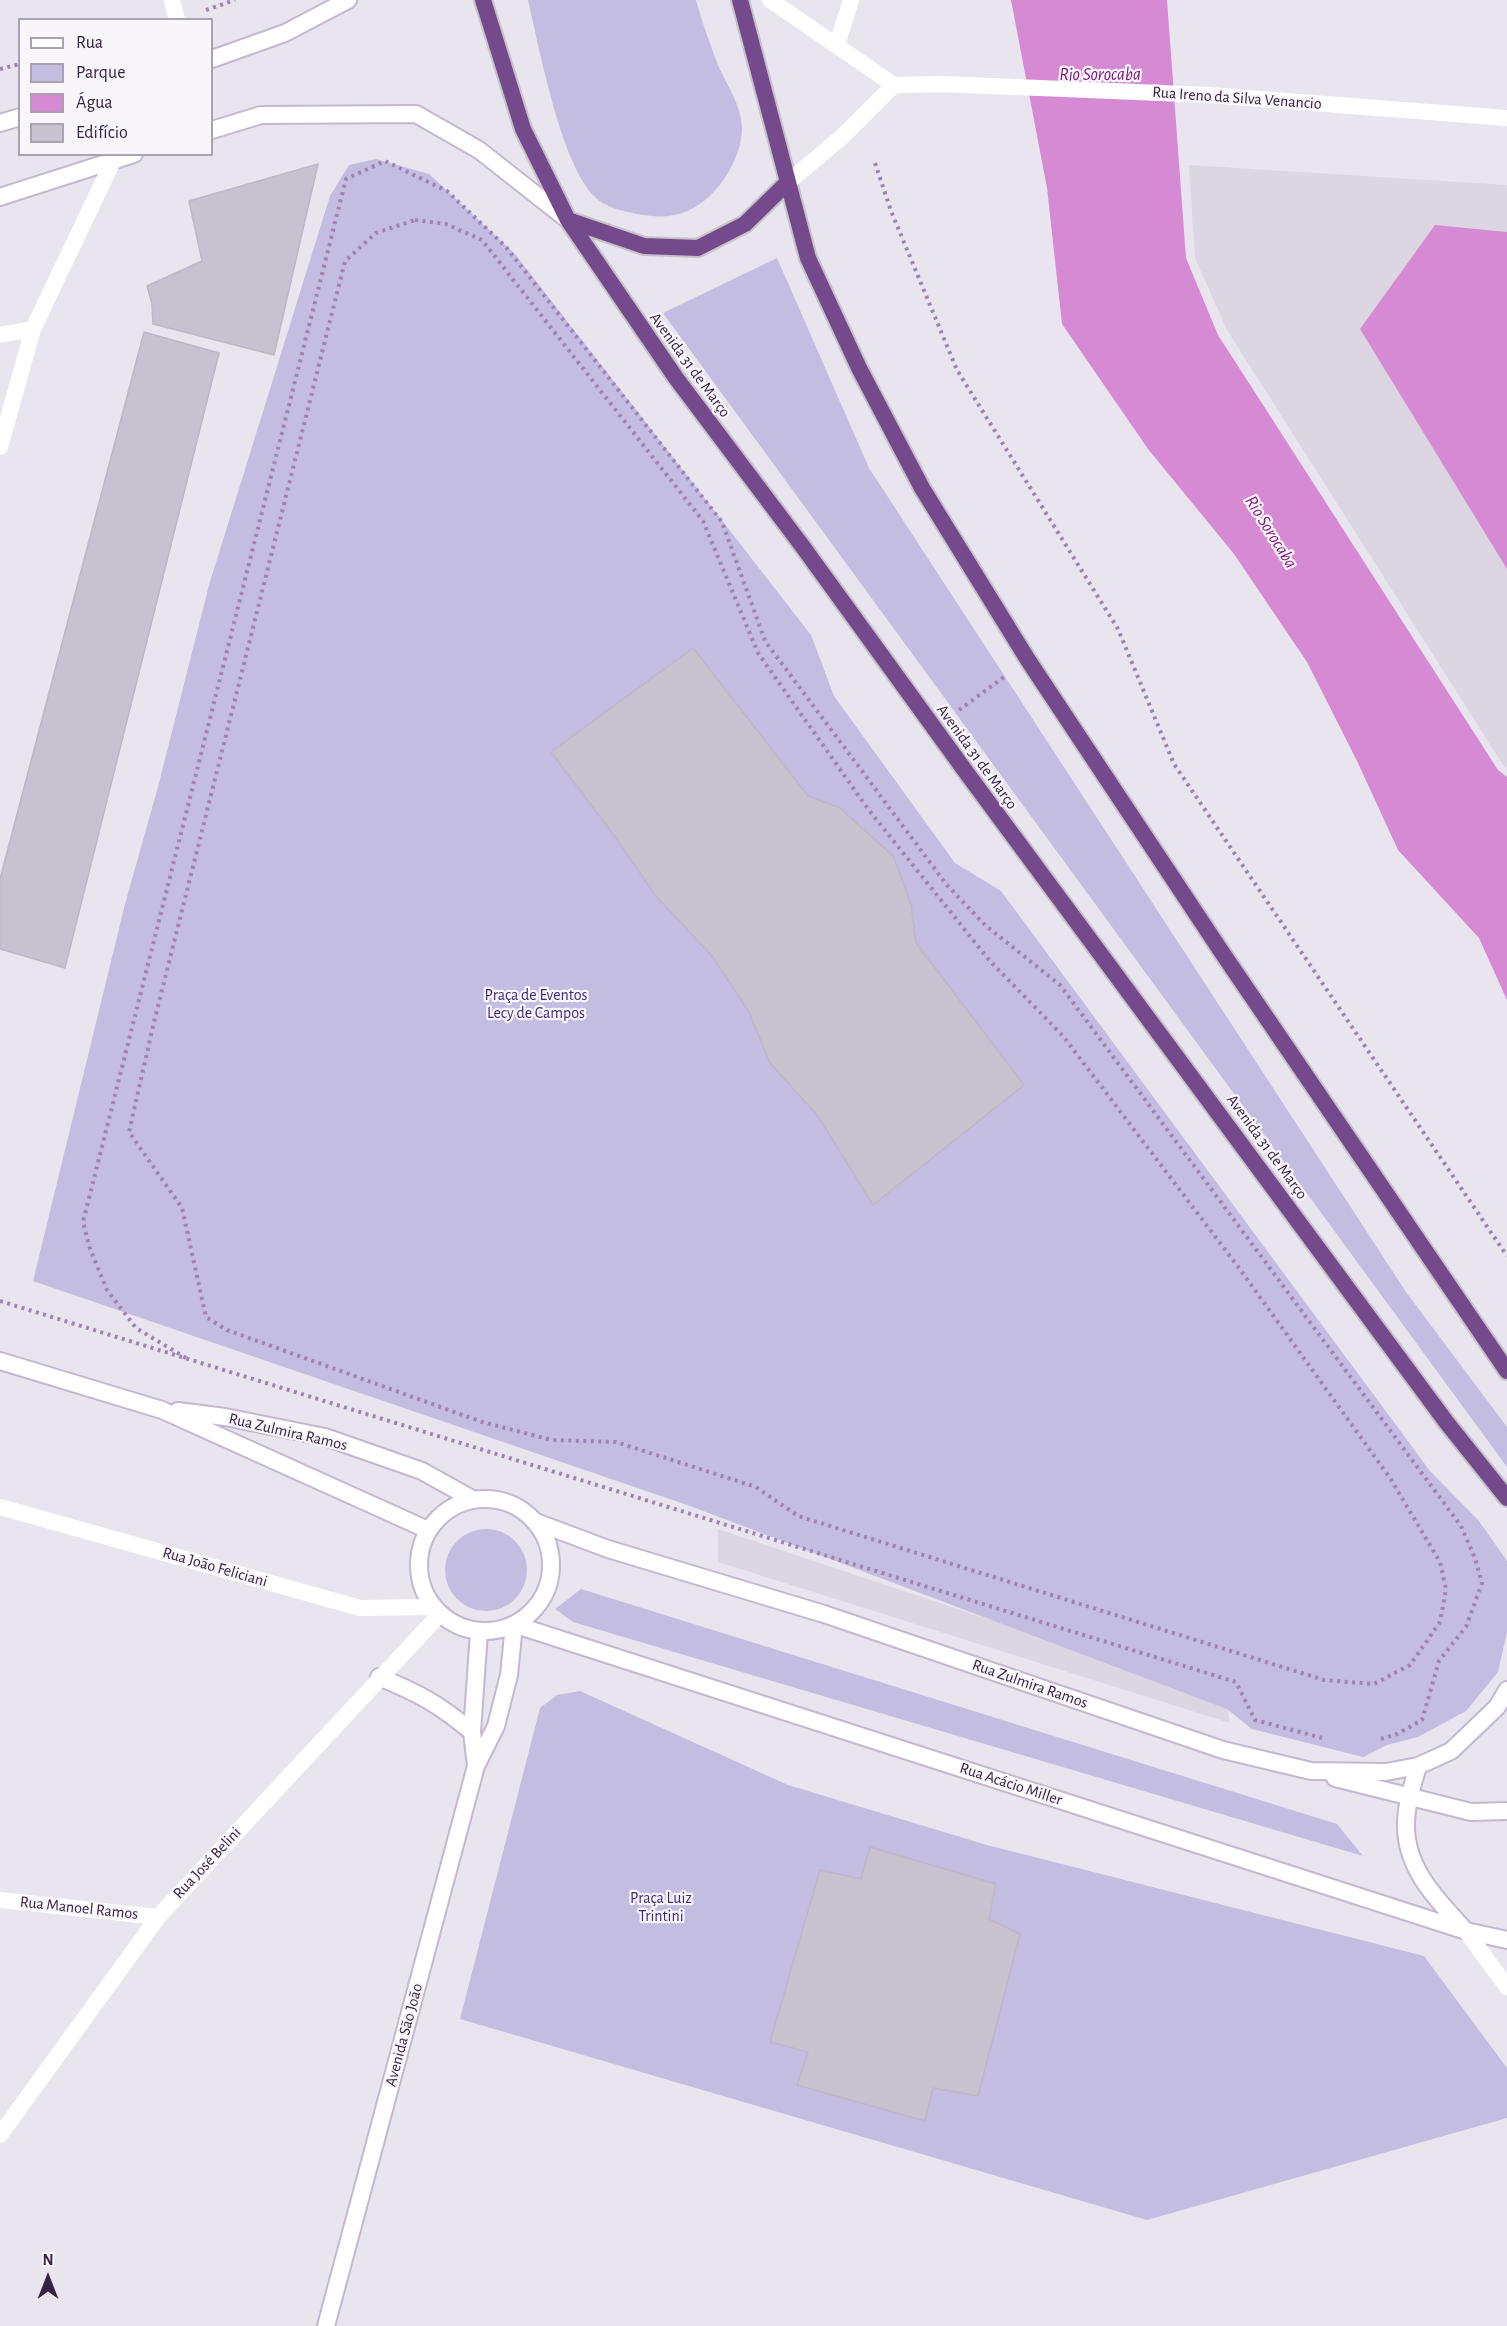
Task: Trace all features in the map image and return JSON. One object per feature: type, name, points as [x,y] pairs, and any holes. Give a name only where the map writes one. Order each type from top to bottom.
[{"type":"highway","name":"Avenida 31 de Março","points":[[483,0],[523,129],[568,220],[676,378],[803,547],[1447,1424],[1507,1498]]},
{"type":"highway","points":[[740,0],[808,258],[859,368],[922,488],[1028,660],[1227,961],[1507,1371]]},
{"type":"highway","points":[[568,220],[644,246],[698,248],[745,224],[787,183]]},
{"type":"main road","points":[[172,0],[176,18]]},
{"type":"main road","points":[[213,59],[285,33],[348,0]]},
{"type":"main road","points":[[770,0],[894,85],[843,136],[787,183]]},
{"type":"main road","points":[[837,45],[851,0]]},
{"type":"main road","name":"Rua Ireno da Silva Venancio","points":[[894,85],[943,84],[1209,95],[1507,118]]},
{"type":"main road","points":[[213,130],[261,115],[416,114],[479,150],[568,220]]},
{"type":"main road","points":[[0,123],[18,118]]},
{"type":"main road","points":[[0,196],[128,156]]},
{"type":"main road","points":[[0,447],[33,328],[113,161]]},
{"type":"main road","points":[[0,335],[33,328]]},
{"type":"main road","name":"Rua Zulmira Ramos","points":[[0,1361],[162,1410],[428,1530]]},
{"type":"main road","name":"Rua Zulmira Ramos","points":[[162,1410],[225,1416],[324,1437],[422,1471],[474,1500]]},
{"type":"main road","points":[[474,1500],[500,1500],[520,1508],[536,1522],[546,1539],[552,1558],[551,1578],[544,1597],[532,1613],[515,1625],[497,1631],[479,1632],[458,1626],[436,1610],[423,1589],[418,1569],[420,1549],[428,1530],[448,1510],[474,1500]]},
{"type":"main road","name":"Rua João Feliciani","points":[[0,1507],[360,1608],[436,1610]]},
{"type":"main road","name":"Rua Zulmira Ramos","points":[[536,1522],[608,1549],[824,1614],[1223,1750],[1311,1771],[1386,1772],[1419,1766],[1451,1751],[1497,1707],[1507,1690]]},
{"type":"main road","name":"Rua José Belini","points":[[0,2134],[158,1917],[379,1677],[436,1610]]},
{"type":"main road","name":"Avenida São João","points":[[326,2326],[476,1766],[496,1726],[509,1675],[515,1625]]},
{"type":"main road","name":"Rua Acácio Miller","points":[[515,1625],[1466,1931],[1507,1940]]},
{"type":"main road","name":"Avenida São João","points":[[476,1766],[472,1732],[479,1632]]},
{"type":"main road","points":[[379,1677],[418,1693],[447,1711],[472,1732]]},
{"type":"main road","points":[[1419,1766],[1410,1797],[1406,1825],[1412,1860],[1431,1893],[1466,1931],[1507,1988]]},
{"type":"main road","points":[[1311,1771],[1471,1812],[1507,1811]]},
{"type":"main road","name":"Rua Manoel Ramos","points":[[0,1900],[158,1917]]},
{"type":"main road","name":"Avenida São João","points":[[332,2326],[333,2303]]},
{"type":"path","points":[[0,69],[18,64]]},
{"type":"path","points":[[186,1358],[136,1328],[107,1290],[90,1249],[83,1222],[346,179],[385,161],[447,191],[506,247],[722,522],[765,641],[946,884],[985,925],[1060,985],[1461,1526],[1475,1558],[1482,1583],[1466,1627],[1439,1661],[1422,1720],[1397,1734],[1375,1740]]},
{"type":"path","points":[[875,163],[891,211],[957,370],[1118,629],[1174,764],[1507,1256]]},
{"type":"path","points":[[415,220],[446,224],[482,240],[703,521],[758,653],[868,809],[988,960],[1063,1036],[1239,1268],[1390,1478],[1440,1562],[1446,1589],[1440,1622],[1410,1665],[1374,1684],[1324,1680],[798,1516],[756,1487],[616,1442],[552,1440],[482,1422],[227,1330],[206,1317],[182,1208],[129,1132],[157,1010],[345,261],[376,233],[415,220]]},
{"type":"path","points":[[934,728],[1028,660]]},
{"type":"path","points":[[0,1301],[1236,1682],[1255,1720],[1324,1738]]},
{"type":"shaded area","points":[[1189,165],[1507,185],[1507,768],[1227,330],[1195,258]]},
{"type":"shaded area","points":[[718,1529],[1225,1698],[1230,1723],[718,1562]]},
{"type":"green space","points":[[528,0],[696,0],[718,65],[736,103],[742,128],[741,141],[731,167],[724,179],[705,200],[682,213],[655,216],[615,208],[595,197],[583,181],[562,133],[545,75]]},
{"type":"green space","name":"Praça de Eventos Lecy de Campos","points":[[376,159],[429,174],[515,254],[811,635],[834,696],[955,863],[1001,891],[1430,1471],[1479,1521],[1507,1561],[1507,1632],[1498,1672],[1466,1711],[1418,1737],[1387,1745],[1363,1757],[1252,1729],[1227,1709],[690,1506],[33,1281],[125,904],[158,787],[209,585],[330,196],[349,165]]},
{"type":"green space","points":[[777,258],[869,468],[1406,1292],[1507,1427],[1507,1467],[663,313]]},
{"type":"green space","points":[[486,1529],[502,1532],[515,1541],[524,1554],[527,1570],[524,1586],[515,1599],[502,1608],[486,1611],[470,1608],[457,1599],[448,1586],[445,1570],[448,1554],[457,1541],[470,1532]]},
{"type":"green space","points":[[581,1589],[1337,1824],[1363,1856],[573,1622],[555,1609]]},
{"type":"green space","name":"Praça Luiz Trintini","points":[[580,1691],[788,1785],[987,1845],[1424,1956],[1507,2068],[1507,2118],[1147,2220],[460,2019],[540,1708],[557,1695]]},
{"type":"water","name":"Rio Sorocaba","points":[[1011,0],[1167,0],[1186,258],[1218,335],[1498,770],[1507,777],[1507,1000],[1479,938],[1398,850],[1357,761],[1307,662],[1234,554],[1148,449],[1062,324],[1047,188]]},
{"type":"water","points":[[1435,225],[1507,232],[1507,569],[1360,329]]},
{"type":"building","points":[[318,164],[274,355],[153,324],[152,304],[147,286],[202,261],[189,201]]},
{"type":"building","points":[[144,332],[219,353],[65,968],[0,949],[0,879]]},
{"type":"building","points":[[693,648],[808,796],[840,808],[893,856],[911,904],[916,943],[1024,1085],[873,1205],[818,1116],[770,1063],[749,1012],[712,956],[655,895],[616,838],[551,752]]},
{"type":"building","points":[[870,1847],[996,1884],[989,1919],[1020,1934],[978,2096],[933,2088],[925,2121],[797,2085],[808,2052],[770,2042],[820,1870],[861,1879]]}]
